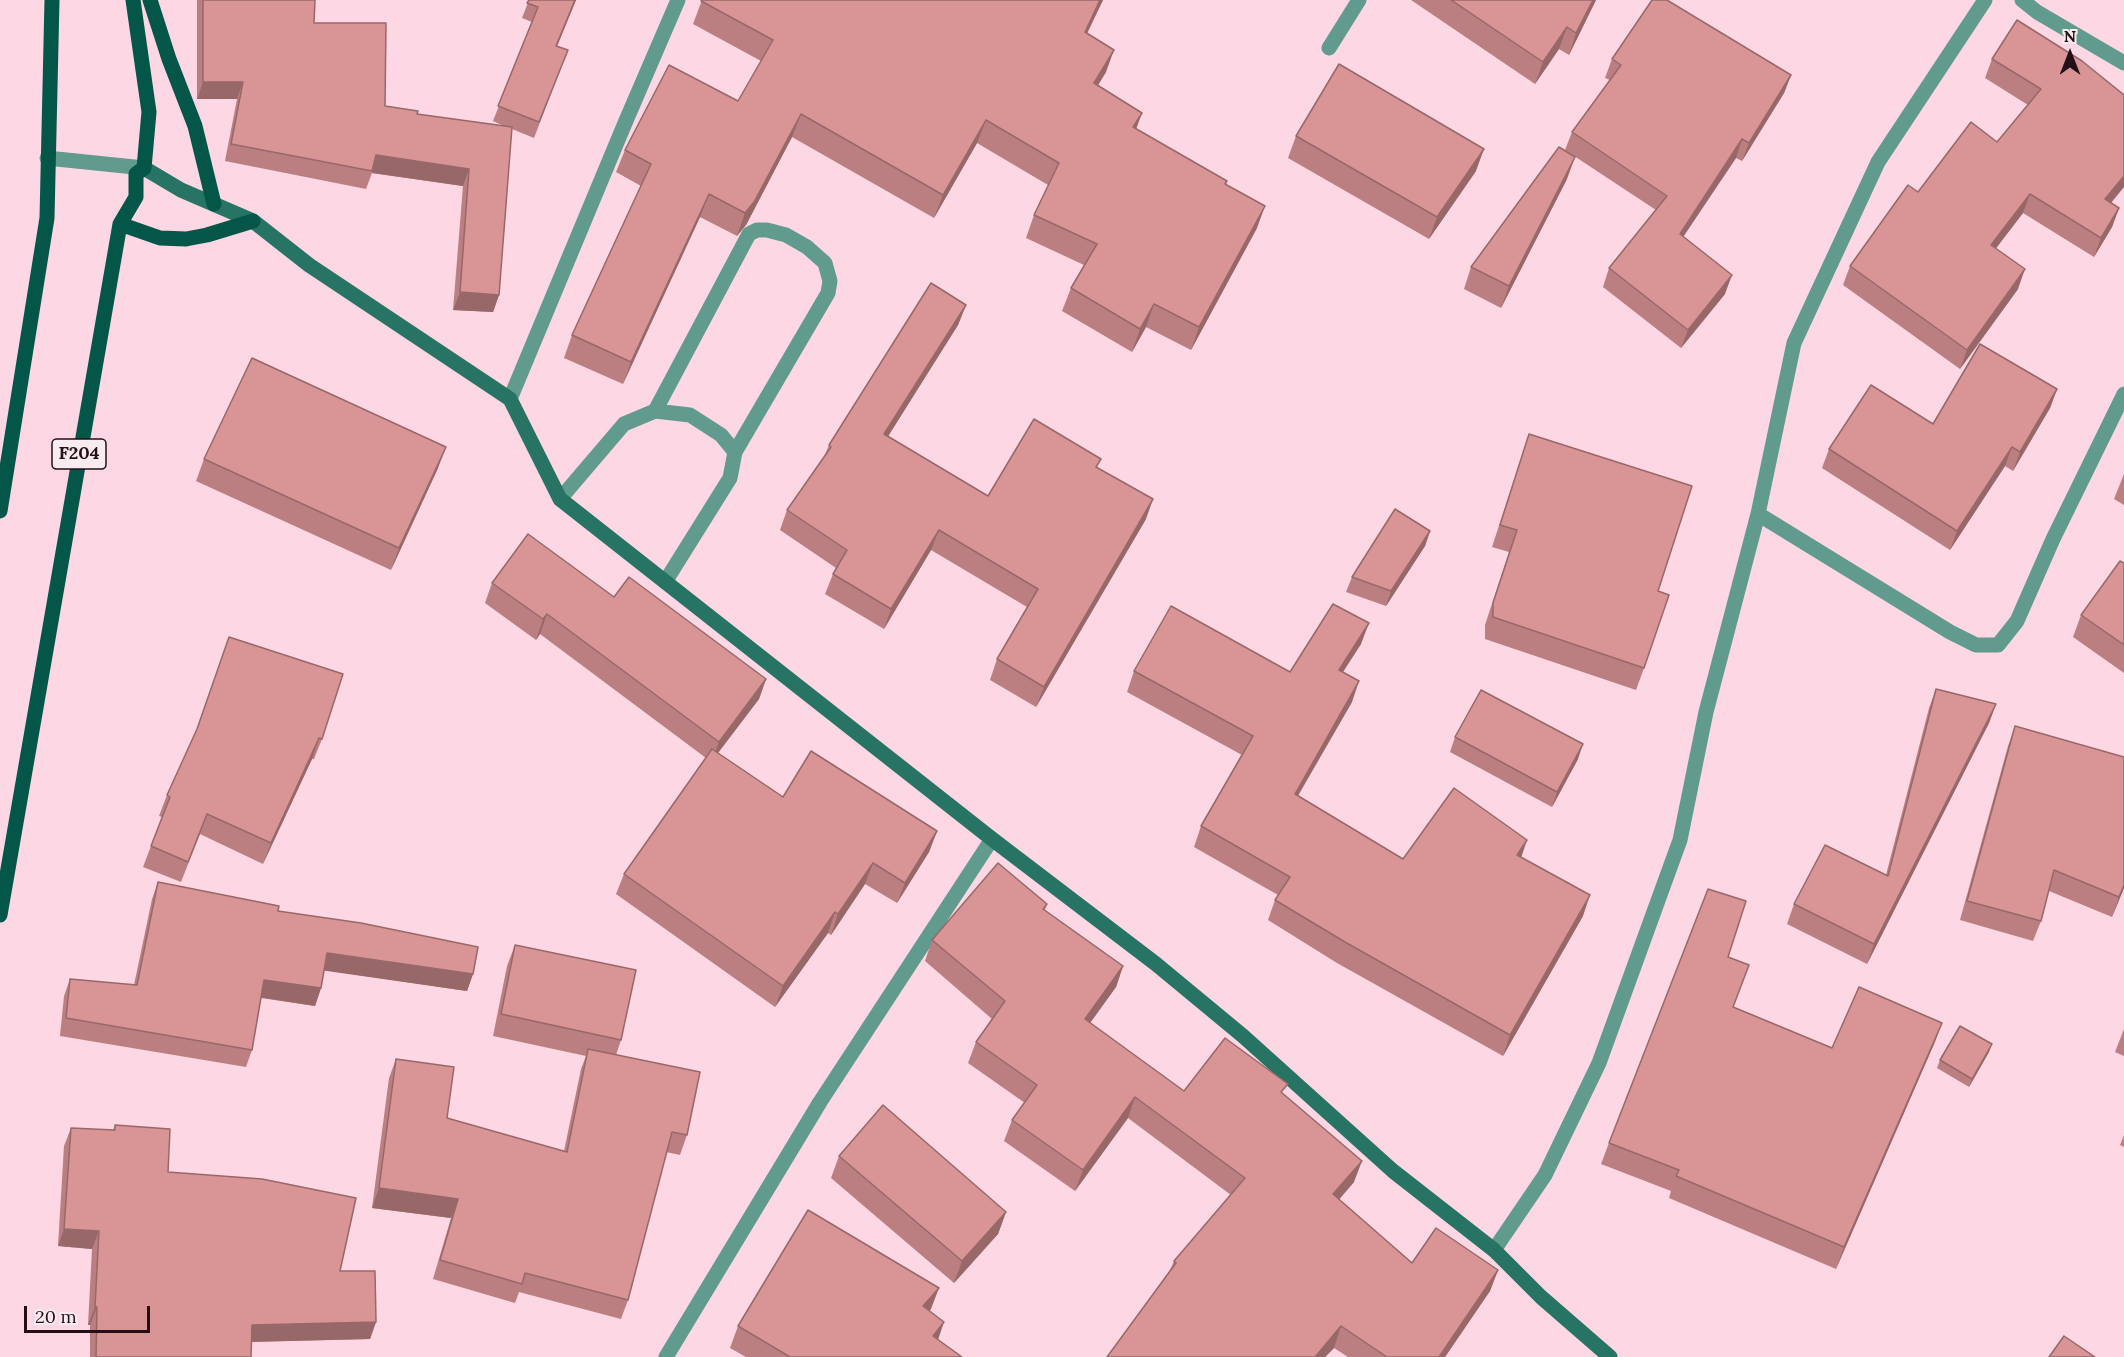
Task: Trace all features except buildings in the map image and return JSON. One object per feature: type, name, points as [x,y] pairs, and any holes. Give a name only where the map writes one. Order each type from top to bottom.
[{"type":"main road","points":[[0,511],[46,218],[52,0]]},
{"type":"main road","name":"F204","points":[[0,915],[120,224],[136,197],[136,174],[144,168],[149,112],[133,0]]},
{"type":"main road","points":[[150,0],[169,59],[195,126],[214,204]]},
{"type":"main road","points":[[120,224],[160,238],[186,239],[207,236],[253,221]]},
{"type":"street","points":[[510,399],[678,0]]},
{"type":"street","points":[[1329,48],[1359,0]]},
{"type":"street","points":[[1494,1250],[1545,1175],[1599,1063],[1676,851],[1706,712],[1758,514],[1794,343],[1878,162],[1986,0]]},
{"type":"street","points":[[2022,0],[2037,12],[2124,63]]},
{"type":"street","points":[[47,158],[144,168],[181,190],[253,221],[309,265],[510,399],[560,499],[992,839],[1156,964],[1243,1036],[1393,1171],[1494,1250],[1540,1297],[1610,1357]]},
{"type":"street","points":[[655,411],[749,234],[757,230],[767,230],[786,236],[807,247],[825,263],[830,281],[828,293],[735,452],[730,478],[664,582]]},
{"type":"street","points":[[1758,514],[1950,632],[1976,645],[1998,645],[2017,621],[2053,539],[2124,394]]},
{"type":"street","points":[[560,499],[624,424],[655,411],[690,415],[721,435],[735,452]]},
{"type":"street","points":[[666,1357],[820,1102],[992,839]]}]
